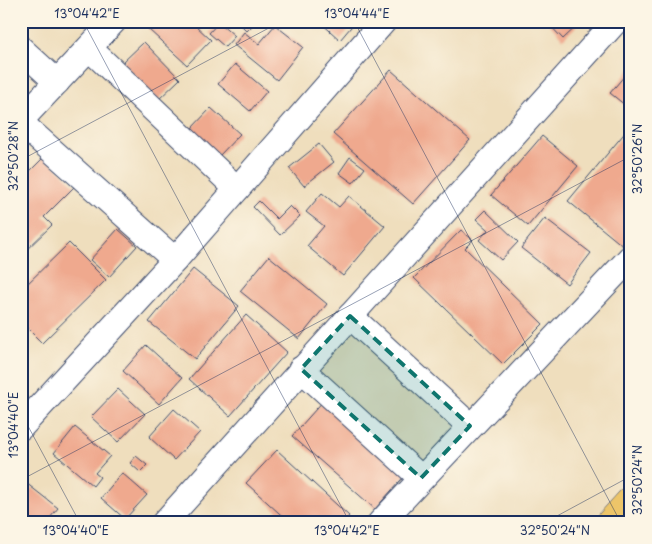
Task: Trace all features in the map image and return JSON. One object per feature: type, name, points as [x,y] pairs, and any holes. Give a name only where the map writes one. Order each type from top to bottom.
[{"type":"highway","points":[[610,523],[631,500]]},
{"type":"street","points":[[114,21],[21,121],[175,260]]},
{"type":"street","points":[[21,427],[175,260],[384,21]]},
{"type":"street","points":[[164,523],[616,21]]},
{"type":"street","points":[[89,48],[237,189]]},
{"type":"street","points":[[21,49],[57,82]]},
{"type":"street","points":[[380,523],[420,478],[631,257]]},
{"type":"street","points":[[350,316],[470,426]]},
{"type":"street","points":[[301,369],[420,478]]},
{"type":"highlighted area","points":[[350,316],[470,426],[421,478],[301,369]]},
{"type":"building","points":[[156,21],[197,21],[194,24],[211,40],[187,65],[148,29]]},
{"type":"building","points":[[237,21],[257,21],[247,31]]},
{"type":"building","points":[[319,21],[356,21],[340,40]]},
{"type":"building","points":[[546,21],[582,21],[563,39]]},
{"type":"building","points":[[219,22],[235,36],[225,47],[209,33]]},
{"type":"building","points":[[275,25],[303,47],[277,80],[234,45],[244,32],[259,44]]},
{"type":"building","points":[[144,42],[180,79],[158,100],[122,63]]},
{"type":"building","points":[[235,64],[267,91],[250,111],[218,84]]},
{"type":"building","points":[[631,68],[631,110],[610,93]]},
{"type":"building","points":[[391,70],[470,140],[413,204],[333,134]]},
{"type":"building","points":[[211,108],[240,134],[219,156],[190,130]]},
{"type":"building","points":[[628,129],[631,131],[631,237],[623,246],[568,201]]},
{"type":"building","points":[[542,136],[578,166],[528,226],[491,195]]},
{"type":"building","points":[[319,144],[334,162],[304,186],[289,168]]},
{"type":"building","points":[[45,156],[75,186],[44,217],[52,225],[21,255],[21,180]]},
{"type":"building","points":[[350,157],[365,168],[353,183],[339,173]]},
{"type":"building","points":[[322,193],[339,207],[349,196],[385,226],[343,276],[307,246],[324,226],[306,212]]},
{"type":"building","points":[[259,201],[277,219],[290,206],[300,216],[280,235],[253,207]]},
{"type":"building","points":[[485,210],[518,242],[501,260],[479,240],[488,230],[476,219]]},
{"type":"building","points":[[545,218],[591,253],[567,284],[521,248]]},
{"type":"building","points":[[118,229],[137,246],[109,277],[90,260]]},
{"type":"building","points":[[461,230],[473,240],[465,248],[543,324],[503,364],[414,278]]},
{"type":"building","points":[[69,243],[106,280],[42,343],[21,322],[21,290]]},
{"type":"building","points":[[269,256],[327,304],[299,339],[240,291]]},
{"type":"building","points":[[193,269],[239,306],[195,359],[149,322]]},
{"type":"building","points":[[246,315],[287,352],[230,416],[189,379]]},
{"type":"building","points":[[146,345],[182,378],[159,404],[123,371]]},
{"type":"building","points":[[118,389],[145,414],[118,442],[91,417]]},
{"type":"building","points":[[325,399],[408,472],[375,509],[292,436]]},
{"type":"building","points":[[174,409],[200,432],[174,460],[149,437]]},
{"type":"building","points":[[75,427],[110,456],[95,473],[100,477],[93,486],[54,453]]},
{"type":"building","points":[[277,450],[349,516],[343,523],[290,523],[246,483]]},
{"type":"building","points":[[136,456],[147,465],[140,472],[130,463]]},
{"type":"building","points":[[122,473],[147,495],[125,519],[101,498]]},
{"type":"building","points":[[21,479],[58,508],[46,523],[21,523]]}]
